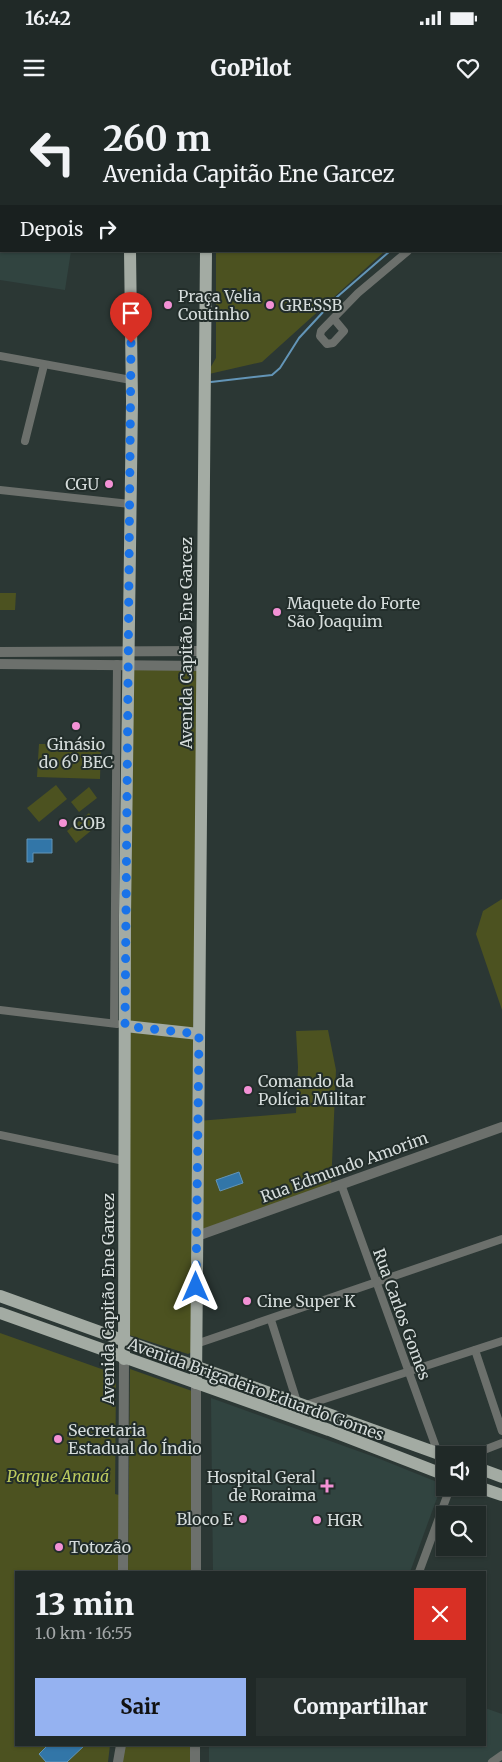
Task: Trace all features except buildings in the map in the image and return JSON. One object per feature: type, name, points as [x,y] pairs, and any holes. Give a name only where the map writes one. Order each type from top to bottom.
[{"type":"main road","name":"Avenida Capitão Ene Garcez","points":[[124,1359],[124,1161],[120,1024],[124,660],[130,504],[130,252]]},
{"type":"main road","name":"Avenida Capitão Ene Garcez","points":[[196,1382],[206,252]]},
{"type":"main road","points":[[120,1024],[199,1034]]},
{"type":"main road","name":"Avenida Brigadeiro Eduardo Gomes","points":[[0,1296],[436,1452]]},
{"type":"main road","name":"Avenida Brigadeiro Eduardo Gomes","points":[[0,1313],[124,1359],[196,1382],[329,1430],[436,1472]]},
{"type":"main road","points":[[329,1430],[343,1432],[347,1429],[347,1423],[339,1416]]},
{"type":"main road","points":[[359,1442],[350,1435],[349,1430],[354,1426],[365,1426]]},
{"type":"main road","points":[[486,1471],[502,1477]]},
{"type":"main road","points":[[486,1490],[502,1495]]},
{"type":"street","points":[[334,319],[358,294],[407,252]]},
{"type":"street","points":[[0,356],[131,380]]},
{"type":"street","points":[[25,441],[44,365]]},
{"type":"street","points":[[0,490],[130,504]]},
{"type":"street","points":[[0,652],[97,652],[124,660],[202,666]]},
{"type":"street","points":[[96,664],[97,652]]},
{"type":"street","points":[[0,664],[96,664],[202,652]]},
{"type":"street","points":[[0,1010],[120,1024]]},
{"type":"street","name":"Rua Edmundo Amorim","points":[[197,1236],[502,1126]]},
{"type":"street","points":[[0,1136],[124,1161]]},
{"type":"street","name":"Rua Carlos Gomes","points":[[341,1184],[375,1282],[438,1446]]},
{"type":"street","points":[[196,1344],[271,1320],[502,1239]]},
{"type":"street","points":[[271,1320],[301,1403],[409,1373],[502,1341]]},
{"type":"street","points":[[475,1350],[502,1431]]},
{"type":"street","name":"Avenida Capitão Ene Garcez","points":[[123,1571],[124,1359]]},
{"type":"street","name":"Avenida Capitão Ene Garcez","points":[[196,1382],[196,1571]]},
{"type":"street","points":[[486,1449],[502,1443]]},
{"type":"street","points":[[419,1571],[447,1496]]},
{"type":"street","points":[[118,1762],[121,1746]]},
{"type":"street","points":[[194,1762],[195,1746]]},
{"type":"street","points":[[492,1762],[502,1756]]},
{"type":"shaded area","points":[[0,252],[71,252],[65,290],[0,280]]},
{"type":"shaded area","name":"Hospital Geral de Roraima","points":[[211,1398],[380,1459],[436,1482],[436,1496],[438,1496],[410,1571],[213,1571]]},
{"type":"shaded area","points":[[486,1708],[502,1714],[502,1762],[209,1762],[209,1746],[486,1746]]},
{"type":"green space","name":"GRESSB","points":[[216,252],[384,252],[262,362],[209,374],[209,370],[216,358]]},
{"type":"green space","points":[[0,593],[16,593],[15,610],[0,610]]},
{"type":"green space","points":[[127,664],[202,666],[194,1009],[192,1352],[188,1354],[129,1335]]},
{"type":"green space","points":[[39,744],[101,744],[100,779],[37,777]]},
{"type":"green space","points":[[56,785],[67,799],[39,822],[27,808]]},
{"type":"green space","points":[[89,787],[97,798],[79,812],[71,802]]},
{"type":"green space","points":[[89,813],[98,825],[76,843],[67,831]]},
{"type":"green space","points":[[502,899],[502,1010],[476,934],[483,911]]},
{"type":"green space","points":[[328,1030],[336,1070],[331,1187],[197,1236],[198,1121],[296,1113],[298,1067],[296,1031]]},
{"type":"green space","name":"Parque Anauá","points":[[0,1333],[110,1372],[116,1380],[115,1494],[119,1495],[119,1571],[15,1571],[15,1746],[110,1746],[108,1762],[0,1762]]},
{"type":"green space","points":[[130,1369],[192,1391],[191,1571],[128,1571]]},
{"type":"green space","points":[[123,1746],[191,1746],[191,1762],[121,1762]]},
{"type":"water","points":[[27,839],[52,839],[52,853],[33,853],[33,862],[27,862]]},
{"type":"water","points":[[239,1172],[243,1183],[220,1191],[216,1180]]},
{"type":"water","points":[[47,1746],[84,1746],[67,1762],[46,1762],[39,1754]]},
{"type":"waterway","points":[[211,382],[272,375],[280,368],[299,338],[337,297],[389,252]]},
{"type":"place","name":"Praça Velia Coutinho","points":[[168,305]]},
{"type":"place","name":"GRESSB","points":[[270,305]]},
{"type":"place","name":"CGU","points":[[109,484]]},
{"type":"place","name":"Maquete do Forte São Joaquim","points":[[277,612]]},
{"type":"place","name":"Ginásio do 6º BEC","points":[[76,726]]},
{"type":"place","name":"COB","points":[[63,823]]},
{"type":"place","name":"Comando da Polícia Militar","points":[[248,1090]]},
{"type":"place","name":"Cine Super K","points":[[247,1301]]},
{"type":"place","name":"Secretaria Estadual do Índio","points":[[58,1439]]},
{"type":"place","name":"Hospital Geral de Roraima","points":[[327,1486]]},
{"type":"place","name":"Bloco E","points":[[243,1519]]},
{"type":"place","name":"HGR","points":[[317,1520]]},
{"type":"place","name":"Totozão","points":[[59,1547]]},
{"type":"route","points":[[131,343],[132,401],[125,1026],[199,1034],[196,1287]]}]
